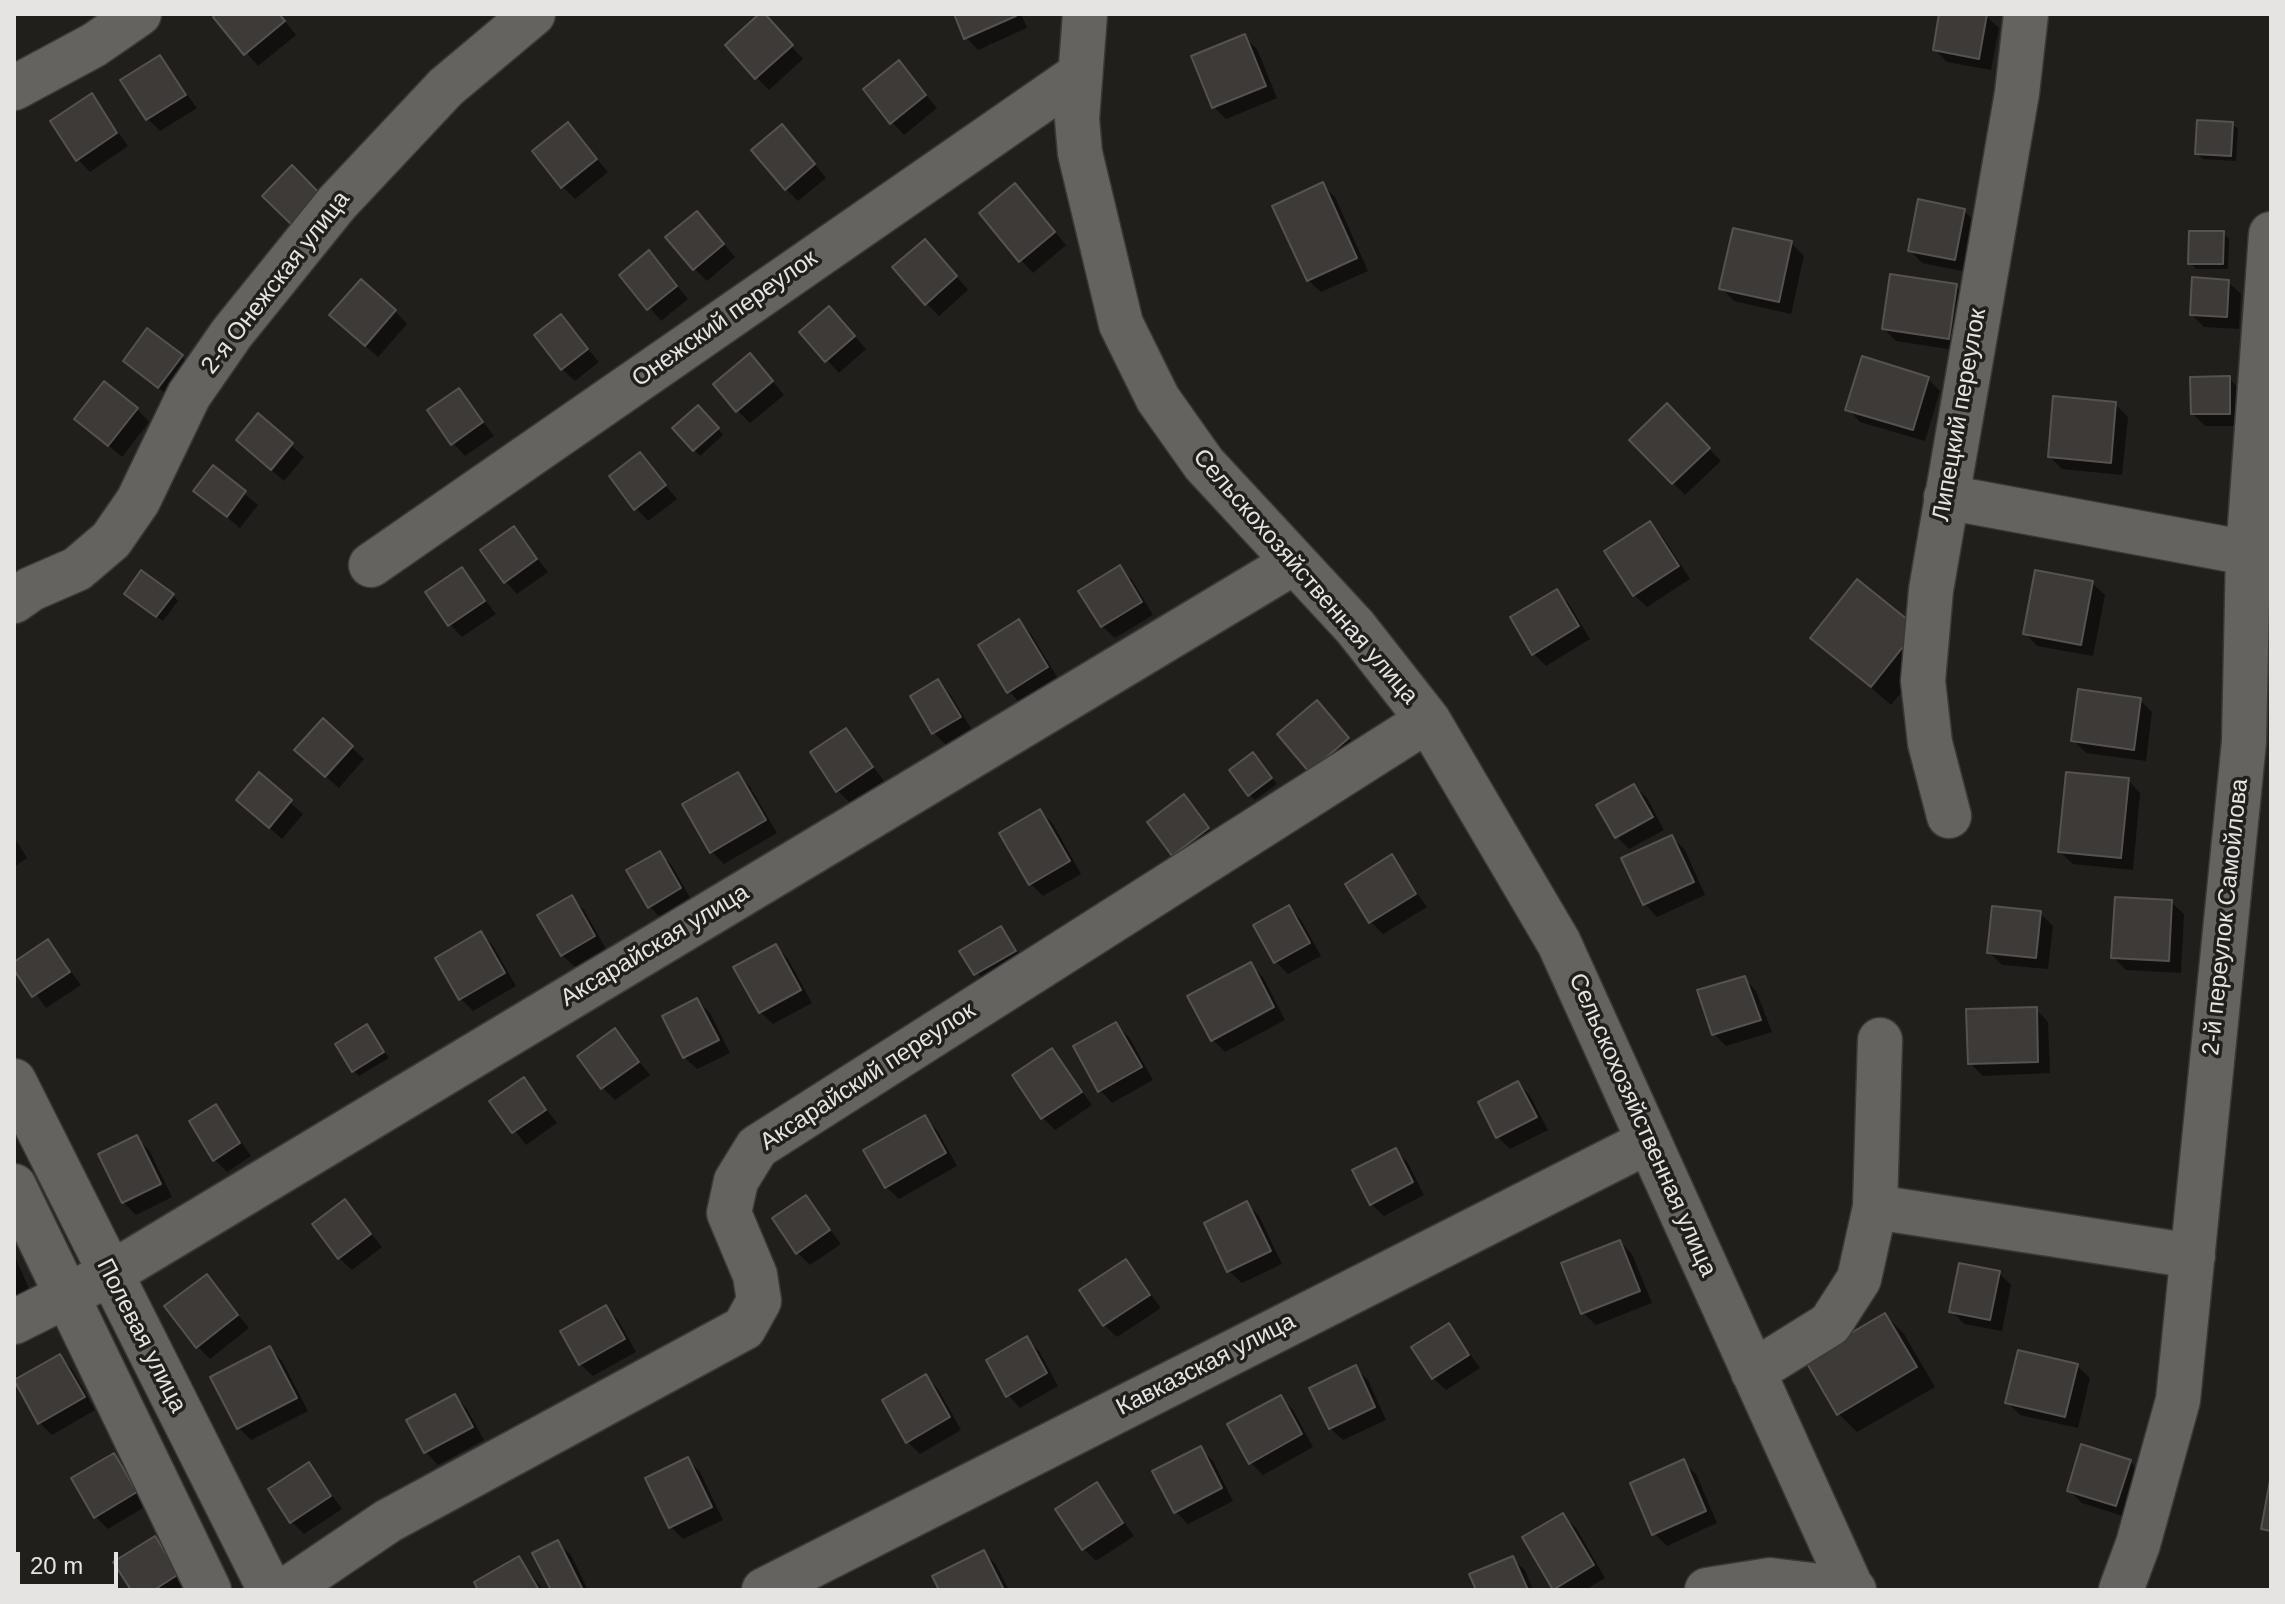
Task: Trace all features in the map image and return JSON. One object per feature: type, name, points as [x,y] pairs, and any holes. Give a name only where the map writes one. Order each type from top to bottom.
[{"type":"street","points":[[14,88],[94,45],[139,14]]},
{"type":"street","name":"2-я Онежская улица","points":[[14,601],[31,589],[77,569],[111,540],[138,501],[189,395],[232,333],[337,203],[446,87],[533,14]]},
{"type":"street","name":"Сельскохозяйственная улица","points":[[1085,14],[1077,119],[1080,153],[1121,324],[1158,399],[1204,464],[1355,627],[1428,720],[1559,943],[1853,1590]]},
{"type":"street","name":"Липецкий переулок","points":[[1949,816],[1930,743],[1923,681],[1931,590],[2017,93],[2026,14]]},
{"type":"street","name":"Онежский переулок","points":[[371,565],[1080,74]]},
{"type":"street","name":"2-й переулок Самойлова","points":[[2121,1590],[2138,1544],[2178,1400],[2244,742],[2248,553],[2264,440],[2271,234]]},
{"type":"street","points":[[1946,497],[2248,553]]},
{"type":"street","name":"Аксарайская улица","points":[[14,1322],[110,1274],[1293,563]]},
{"type":"street","name":"Аксарайский переулок","points":[[286,1590],[388,1521],[744,1328],[759,1301],[755,1275],[729,1213],[736,1181],[757,1147],[1428,720]]},
{"type":"street","points":[[1753,1372],[1830,1324],[1859,1279],[1875,1207],[1880,1040]]},
{"type":"street","name":"Полевая улица","points":[[14,1081],[270,1590]]},
{"type":"street","name":"Кавказская улица","points":[[764,1590],[1649,1141]]},
{"type":"street","points":[[14,1186],[209,1590]]},
{"type":"street","points":[[1875,1207],[2193,1256]]},
{"type":"street","points":[[1707,1590],[1770,1580],[1853,1590]]},
{"type":"building","points":[[217,14],[279,14],[285,21],[244,55],[213,17]]},
{"type":"building","points":[[759,14],[765,14],[793,45],[755,79],[725,45]]},
{"type":"building","points":[[954,14],[1016,14],[1016,16],[964,39]]},
{"type":"building","points":[[1939,14],[1987,14],[1979,59],[1933,50]]},
{"type":"building","points":[[1245,34],[1266,86],[1212,108],[1191,56]]},
{"type":"building","points":[[160,55],[186,95],[146,120],[120,80]]},
{"type":"building","points":[[899,60],[926,95],[890,124],[863,89]]},
{"type":"building","points":[[92,93],[117,133],[76,161],[50,121]]},
{"type":"building","points":[[2197,120],[2233,122],[2231,156],[2195,154]]},
{"type":"building","points":[[568,122],[597,159],[561,188],[532,151]]},
{"type":"building","points":[[782,124],[815,164],[785,190],[751,150]]},
{"type":"building","points":[[292,165],[324,198],[294,227],[262,196]]},
{"type":"building","points":[[1323,182],[1357,258],[1307,281],[1272,206]]},
{"type":"building","points":[[1015,183],[1055,232],[1019,262],[979,213]]},
{"type":"building","points":[[1918,199],[1965,209],[1955,260],[1908,251]]},
{"type":"building","points":[[697,211],[724,244],[693,270],[665,237]]},
{"type":"building","points":[[1733,228],[1792,241],[1779,302],[1719,289]]},
{"type":"building","points":[[2189,231],[2224,231],[2223,264],[2188,264]]},
{"type":"building","points":[[925,239],[957,276],[925,305],[892,267]]},
{"type":"building","points":[[649,250],[677,286],[647,310],[619,275]]},
{"type":"building","points":[[1890,274],[1957,284],[1949,339],[1882,329]]},
{"type":"building","points":[[2192,277],[2229,280],[2227,317],[2190,315]]},
{"type":"building","points":[[361,279],[396,310],[365,346],[329,315]]},
{"type":"building","points":[[829,306],[855,336],[825,362],[799,332]]},
{"type":"building","points":[[561,314],[588,349],[561,370],[534,335]]},
{"type":"building","points":[[147,328],[183,355],[158,388],[123,361]]},
{"type":"building","points":[[750,353],[773,381],[736,412],[713,384]]},
{"type":"building","points":[[1862,356],[1929,377],[1913,430],[1845,410]]},
{"type":"building","points":[[2230,376],[2230,414],[2191,414],[2190,377]]},
{"type":"building","points":[[104,381],[138,408],[108,446],[74,419]]},
{"type":"building","points":[[459,388],[483,422],[451,445],[427,410]]},
{"type":"building","points":[[2053,396],[2116,402],[2111,463],[2048,457]]},
{"type":"building","points":[[1667,403],[1710,448],[1672,484],[1629,440]]},
{"type":"building","points":[[698,405],[719,428],[693,451],[672,428]]},
{"type":"building","points":[[258,413],[293,443],[271,470],[236,440]]},
{"type":"building","points":[[640,452],[666,485],[634,510],[609,476]]},
{"type":"building","points":[[213,465],[246,491],[227,517],[193,491]]},
{"type":"building","points":[[1650,521],[1679,566],[1633,596],[1604,551]]},
{"type":"building","points":[[514,526],[537,559],[504,583],[480,550]]},
{"type":"building","points":[[1120,565],[1142,602],[1101,627],[1078,591]]},
{"type":"building","points":[[462,567],[485,601],[448,626],[425,592]]},
{"type":"building","points":[[141,570],[174,594],[156,617],[124,594]]},
{"type":"building","points":[[2035,570],[2093,581],[2081,645],[2023,634]]},
{"type":"building","points":[[1857,579],[1918,628],[1871,687],[1810,638]]},
{"type":"building","points":[[1557,589],[1579,626],[1532,655],[1510,617]]},
{"type":"building","points":[[1019,619],[1048,667],[1007,693],[978,645]]},
{"type":"building","points":[[938,679],[961,717],[932,734],[910,696]]},
{"type":"building","points":[[2078,689],[2141,698],[2134,750],[2071,741]]},
{"type":"building","points":[[1317,700],[1349,738],[1309,772],[1277,734]]},
{"type":"building","points":[[323,718],[353,746],[325,777],[294,750]]},
{"type":"building","points":[[846,728],[873,767],[836,792],[810,752]]},
{"type":"building","points":[[1253,752],[1272,778],[1248,796],[1229,770]]},
{"type":"building","points":[[259,772],[292,800],[269,828],[236,800]]},
{"type":"building","points":[[738,772],[766,820],[710,853],[682,804]]},
{"type":"building","points":[[2066,772],[2129,778],[2121,858],[2058,852]]},
{"type":"building","points":[[1634,784],[1653,817],[1615,838],[1596,805]]},
{"type":"building","points":[[1184,794],[1209,828],[1172,856],[1147,822]]},
{"type":"building","points":[[1040,809],[1070,861],[1029,885],[999,833]]},
{"type":"building","points":[[1672,835],[1694,882],[1643,905],[1621,858]]},
{"type":"building","points":[[660,851],[681,888],[648,908],[626,870]]},
{"type":"building","points":[[1392,854],[1416,894],[1369,923],[1345,884]]},
{"type":"building","points":[[572,895],[595,936],[561,956],[537,915]]},
{"type":"building","points":[[2115,897],[2172,900],[2169,961],[2111,958]]},
{"type":"building","points":[[1289,905],[1310,943],[1274,963],[1253,925]]},
{"type":"building","points":[[1992,906],[2041,911],[2036,958],[1987,953]]},
{"type":"building","points":[[1001,926],[1016,951],[974,975],[959,951]]},
{"type":"building","points":[[481,931],[505,973],[459,1000],[435,958]]},
{"type":"building","points":[[48,939],[70,972],[32,997],[14,970],[14,962]]},
{"type":"building","points":[[776,944],[801,990],[759,1013],[733,967]]},
{"type":"building","points":[[1251,962],[1274,1007],[1211,1041],[1187,996]]},
{"type":"building","points":[[1745,976],[1761,1020],[1712,1035],[1697,990]]},
{"type":"building","points":[[697,998],[719,1040],[683,1058],[662,1016]]},
{"type":"building","points":[[2037,1007],[2038,1062],[1968,1064],[1966,1009]]},
{"type":"building","points":[[1116,1022],[1142,1067],[1098,1092],[1073,1046]]},
{"type":"building","points":[[367,1024],[384,1052],[352,1072],[335,1044]]},
{"type":"building","points":[[615,1028],[639,1062],[601,1089],[577,1056]]},
{"type":"building","points":[[1052,1048],[1082,1092],[1041,1119],[1012,1075]]},
{"type":"building","points":[[524,1077],[546,1110],[512,1133],[489,1101]]},
{"type":"building","points":[[1518,1081],[1537,1117],[1496,1138],[1478,1102]]},
{"type":"building","points":[[216,1104],[240,1143],[213,1161],[189,1121]]},
{"type":"building","points":[[925,1115],[946,1153],[885,1188],[863,1150]]},
{"type":"building","points":[[137,1135],[161,1184],[122,1203],[98,1154]]},
{"type":"building","points":[[1396,1148],[1413,1182],[1370,1205],[1352,1170]]},
{"type":"building","points":[[806,1195],[830,1230],[796,1254],[772,1218]]},
{"type":"building","points":[[345,1199],[371,1234],[338,1259],[312,1224]]},
{"type":"building","points":[[1247,1201],[1271,1251],[1227,1272],[1204,1223]]},
{"type":"building","points":[[1620,1240],[1640,1291],[1581,1314],[1561,1263]]},
{"type":"building","points":[[1126,1259],[1150,1295],[1103,1326],[1079,1290]]},
{"type":"building","points":[[1959,1263],[2000,1271],[1990,1320],[1949,1312]]},
{"type":"building","points":[[207,1274],[238,1315],[196,1348],[164,1306]]},
{"type":"building","points":[[606,1305],[625,1339],[579,1365],[560,1331]]},
{"type":"building","points":[[1885,1313],[1917,1367],[1837,1415],[1805,1360]]},
{"type":"building","points":[[1449,1323],[1469,1355],[1432,1379],[1411,1347]]},
{"type":"building","points":[[1027,1336],[1047,1373],[1006,1397],[986,1360]]},
{"type":"building","points":[[270,1346],[297,1398],[237,1429],[210,1377]]},
{"type":"building","points":[[2018,1350],[2078,1364],[2065,1417],[2005,1403]]},
{"type":"building","points":[[60,1354],[85,1397],[38,1424],[14,1380]]},
{"type":"building","points":[[1356,1365],[1375,1407],[1329,1429],[1309,1388]]},
{"type":"building","points":[[926,1374],[950,1417],[906,1443],[882,1400]]},
{"type":"building","points":[[455,1394],[473,1427],[424,1453],[406,1420]]},
{"type":"building","points":[[1281,1395],[1302,1434],[1249,1464],[1227,1424]]},
{"type":"building","points":[[2081,1444],[2131,1460],[2116,1506],[2067,1491]]},
{"type":"building","points":[[1201,1446],[1222,1488],[1174,1513],[1152,1471]]},
{"type":"building","points":[[114,1453],[137,1492],[94,1518],[71,1478]]},
{"type":"building","points":[[688,1457],[712,1507],[669,1528],[645,1478]]},
{"type":"building","points":[[1684,1459],[1706,1511],[1652,1535],[1630,1483]]},
{"type":"building","points":[[309,1462],[331,1496],[290,1523],[268,1489]]},
{"type":"building","points":[[2271,1475],[2271,1531],[2261,1529]]},
{"type":"building","points":[[1097,1482],[1123,1523],[1082,1550],[1055,1509]]},
{"type":"building","points":[[1563,1513],[1594,1565],[1553,1590],[1522,1537]]},
{"type":"building","points":[[155,1536],[179,1574],[154,1590],[131,1590],[113,1562]]},
{"type":"building","points":[[558,1540],[583,1590],[551,1590],[532,1553]]},
{"type":"building","points":[[984,1550],[1004,1590],[939,1590],[932,1576]]},
{"type":"building","points":[[519,1556],[539,1590],[478,1590],[474,1582]]},
{"type":"building","points":[[1513,1556],[1528,1590],[1476,1590],[1469,1574]]}]
